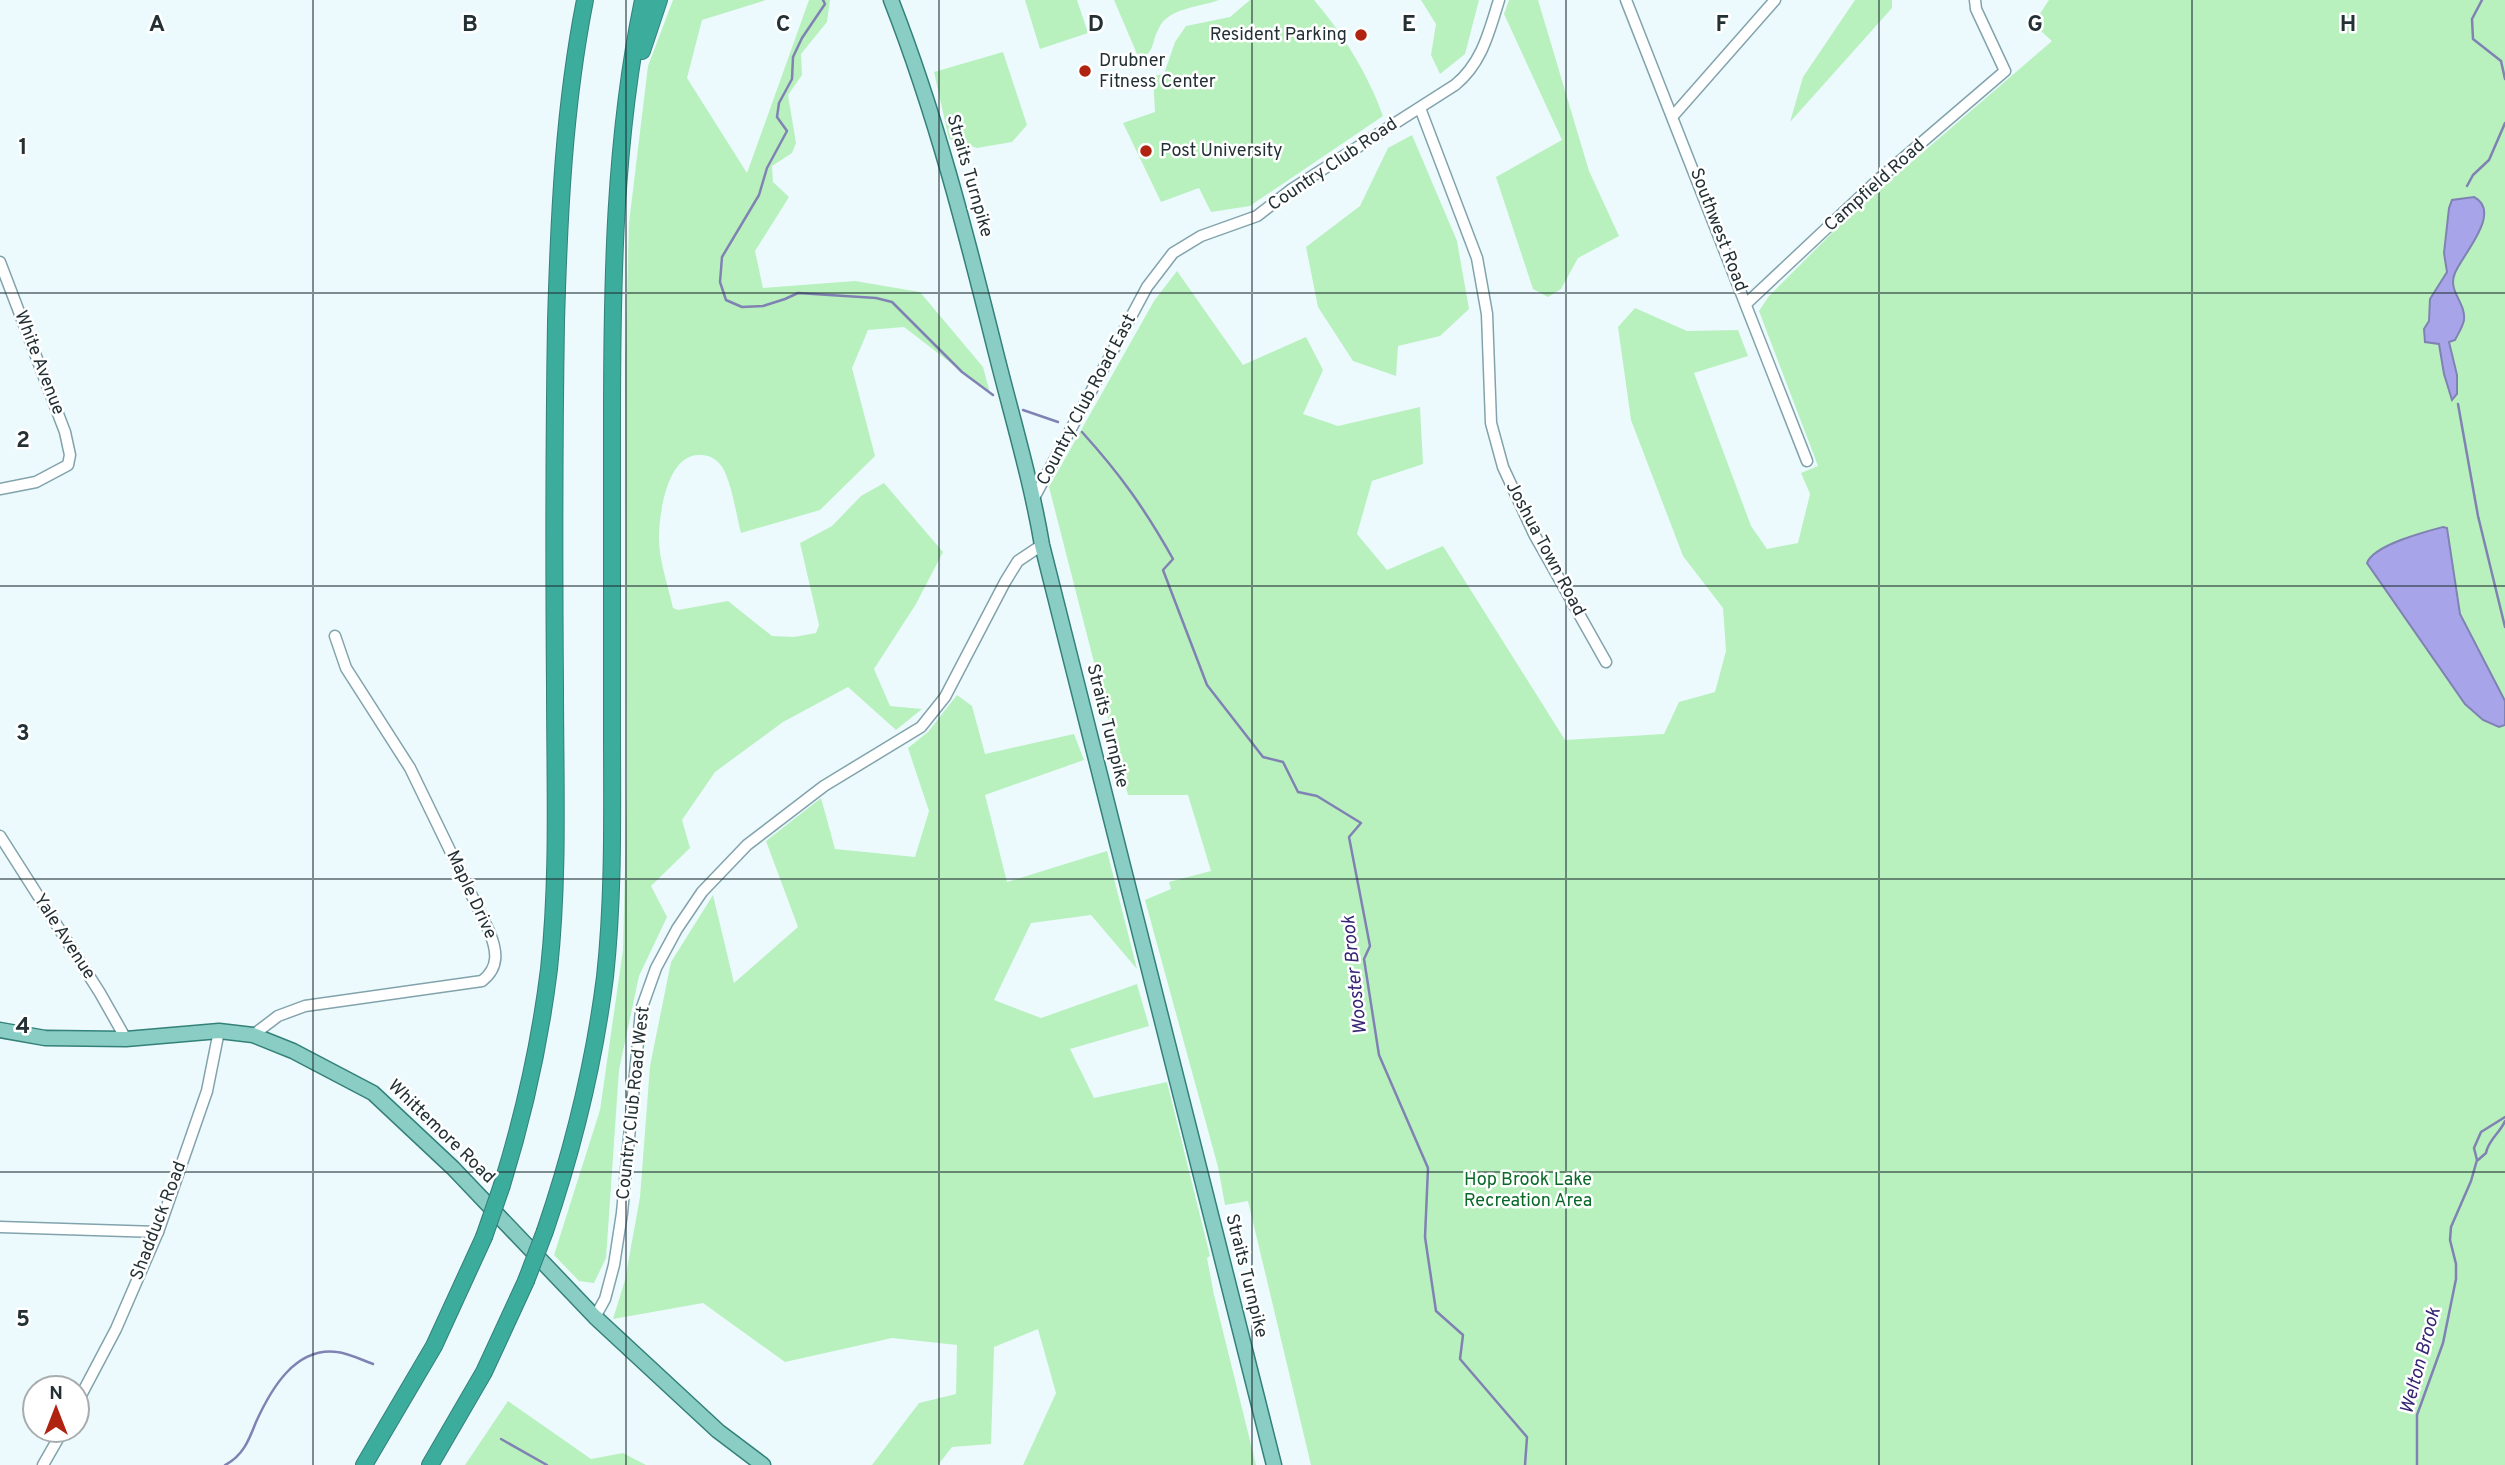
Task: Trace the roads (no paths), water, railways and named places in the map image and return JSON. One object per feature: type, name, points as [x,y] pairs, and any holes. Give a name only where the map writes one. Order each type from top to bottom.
[{"type":"highway","points":[[363,1465],[435,1346],[484,1237],[518,1132],[543,1011],[553,923],[555,836],[554,421],[558,255],[568,121],[586,0]]},
{"type":"highway","points":[[430,1465],[484,1372],[526,1281],[545,1231],[581,1111],[599,1020],[608,928],[612,815],[612,322],[615,235],[621,149],[643,0]]},
{"type":"highway","points":[[621,149],[638,66],[659,0]]},
{"type":"main road","name":"Straits Turnpike","points":[[891,0],[944,152],[1034,498],[1042,545],[1273,1465]]},
{"type":"main road","name":"Whittemore Road","points":[[0,1030],[45,1038],[126,1039],[219,1031],[253,1035],[293,1051],[373,1093],[453,1168],[594,1317],[718,1431],[763,1465]]},
{"type":"street","name":"Country Club Road","points":[[1140,302],[1161,267],[1182,247],[1209,232],[1257,216],[1292,189],[1455,85],[1472,68],[1485,45],[1499,0]]},
{"type":"street","name":"Southwest Road","points":[[1626,0],[1807,461]]},
{"type":"street","points":[[1673,116],[1775,0]]},
{"type":"street","name":"Campfield Road","points":[[1747,303],[1879,179],[2005,71],[1976,9],[1976,0]]},
{"type":"street","name":"Joshua Town Road","points":[[1420,108],[1477,258],[1487,314],[1491,423],[1503,467],[1534,534],[1606,662]]},
{"type":"street","name":"White Avenue","points":[[0,262],[65,432],[71,455],[68,465],[36,482],[0,489]]},
{"type":"street","name":"Country Club Road East","points":[[1034,498],[1112,348],[1140,302]]},
{"type":"street","name":"Country Club Road West","points":[[594,1317],[605,1299],[614,1265],[622,1213],[641,1010],[656,968],[677,929],[702,892],[747,845],[824,786],[920,727],[945,697],[1004,582],[1018,561],[1042,545]]},
{"type":"street","name":"Maple Drive","points":[[253,1035],[278,1016],[311,1004],[482,981],[490,974],[496,961],[495,945],[489,931],[410,768],[346,668],[335,636]]},
{"type":"street","name":"Yale Avenue","points":[[0,836],[100,993],[126,1039]]},
{"type":"street","name":"Shadduck Road","points":[[91,1376],[116,1329],[158,1232],[207,1091],[219,1031]]},
{"type":"street","points":[[0,1227],[158,1232]]},
{"type":"street","points":[[43,1465],[55,1444]]},
{"type":"waterway","name":"Wooster Brook","points":[[823,0],[825,4],[802,38],[793,57],[792,79],[779,103],[777,117],[787,131],[767,168],[759,195],[722,257],[720,282],[726,300],[742,307],[763,306],[798,293],[876,298],[892,302],[962,372],[993,395]]},
{"type":"waterway","name":"Welton Brook","points":[[2482,0],[2472,19],[2473,39],[2501,61],[2505,79]]},
{"type":"waterway","name":"Welton Brook","points":[[2467,186],[2473,175],[2489,160],[2505,123]]},
{"type":"waterway","name":"Welton Brook","points":[[2458,404],[2478,516],[2505,627]]},
{"type":"waterway","name":"Wooster Brook","points":[[1023,410],[1058,422]]},
{"type":"waterway","name":"Wooster Brook","points":[[1082,432],[1131,492],[1173,559],[1163,570],[1207,685],[1263,757],[1283,762],[1298,792],[1317,796],[1361,823],[1349,837],[1370,946],[1364,959],[1379,1055],[1428,1168],[1425,1237],[1436,1311],[1463,1335],[1460,1359],[1527,1437],[1525,1465]]},
{"type":"waterway","name":"Welton Brook","points":[[2417,1465],[2417,1415],[2443,1343],[2456,1279],[2456,1264],[2450,1240],[2451,1227],[2471,1181],[2477,1160],[2474,1148],[2481,1132],[2505,1117]]},
{"type":"waterway","points":[[2478,1160],[2486,1153],[2505,1121]]},
{"type":"waterway","points":[[225,1465],[245,1447],[269,1396],[297,1363],[322,1352],[337,1352],[373,1364]]},
{"type":"waterway","points":[[501,1439],[547,1465]]},
{"type":"place","name":"Resident Parking","points":[[1361,35]]},
{"type":"place","name":"Drubner Fitness Center","points":[[1085,71]]},
{"type":"place","name":"Post University","points":[[1146,151]]},
{"type":"park label","name":"Hop Brook Lake Recreation Area","points":[[1528,1190]]}]
